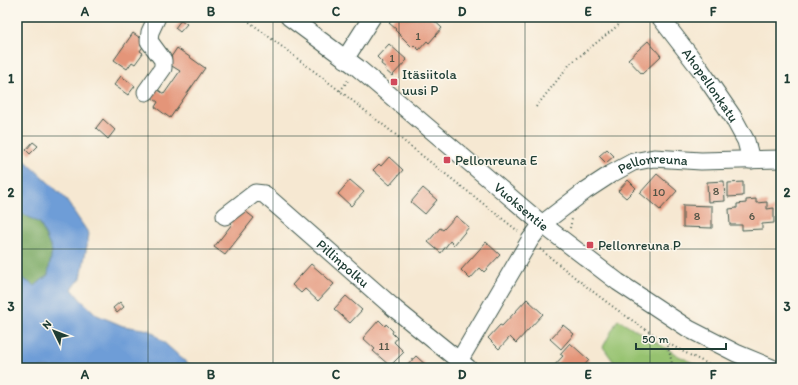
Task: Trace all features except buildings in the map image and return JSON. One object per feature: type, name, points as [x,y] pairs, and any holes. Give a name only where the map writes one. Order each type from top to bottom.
[{"type":"street","points":[[146,92],[163,68],[163,60],[149,41],[150,32],[157,17]]},
{"type":"street","name":"Vuoksentie","points":[[289,17],[345,59],[542,224],[618,282],[689,329],[736,353],[772,368]]},
{"type":"street","points":[[345,59],[372,17]]},
{"type":"street","name":"Ahopellonkatu","points":[[660,17],[670,28],[700,69],[733,117],[746,141],[751,160]]},
{"type":"street","name":"Pellonreuna","points":[[542,224],[585,191],[633,162],[654,158],[701,161],[781,159]]},
{"type":"street","name":"Pillinpolku","points":[[224,216],[255,193],[264,194],[395,309],[464,364],[530,240],[542,224]]},
{"type":"path","points":[[243,17],[463,186],[583,284],[621,312],[667,342],[718,368]]},
{"type":"path","points":[[536,107],[570,64],[621,23]]},
{"type":"path","points":[[667,342],[673,368]]},
{"type":"green space","points":[[17,211],[40,223],[52,251],[48,275],[35,286],[17,275]]},
{"type":"green space","points":[[618,319],[677,355],[703,368],[618,368],[603,347]]},
{"type":"water","points":[[17,153],[64,197],[89,234],[81,278],[72,289],[80,299],[97,315],[123,326],[150,330],[188,364],[213,368],[152,368],[140,366],[137,368],[17,368],[17,275],[35,286],[48,275],[52,251],[40,223],[17,211]]},
{"type":"place","name":"Itäsiitola uusi P","points":[[394,82]]},
{"type":"place","name":"Pellonreuna E","points":[[447,160]]},
{"type":"place","name":"Pellonreuna P","points":[[590,245]]}]
